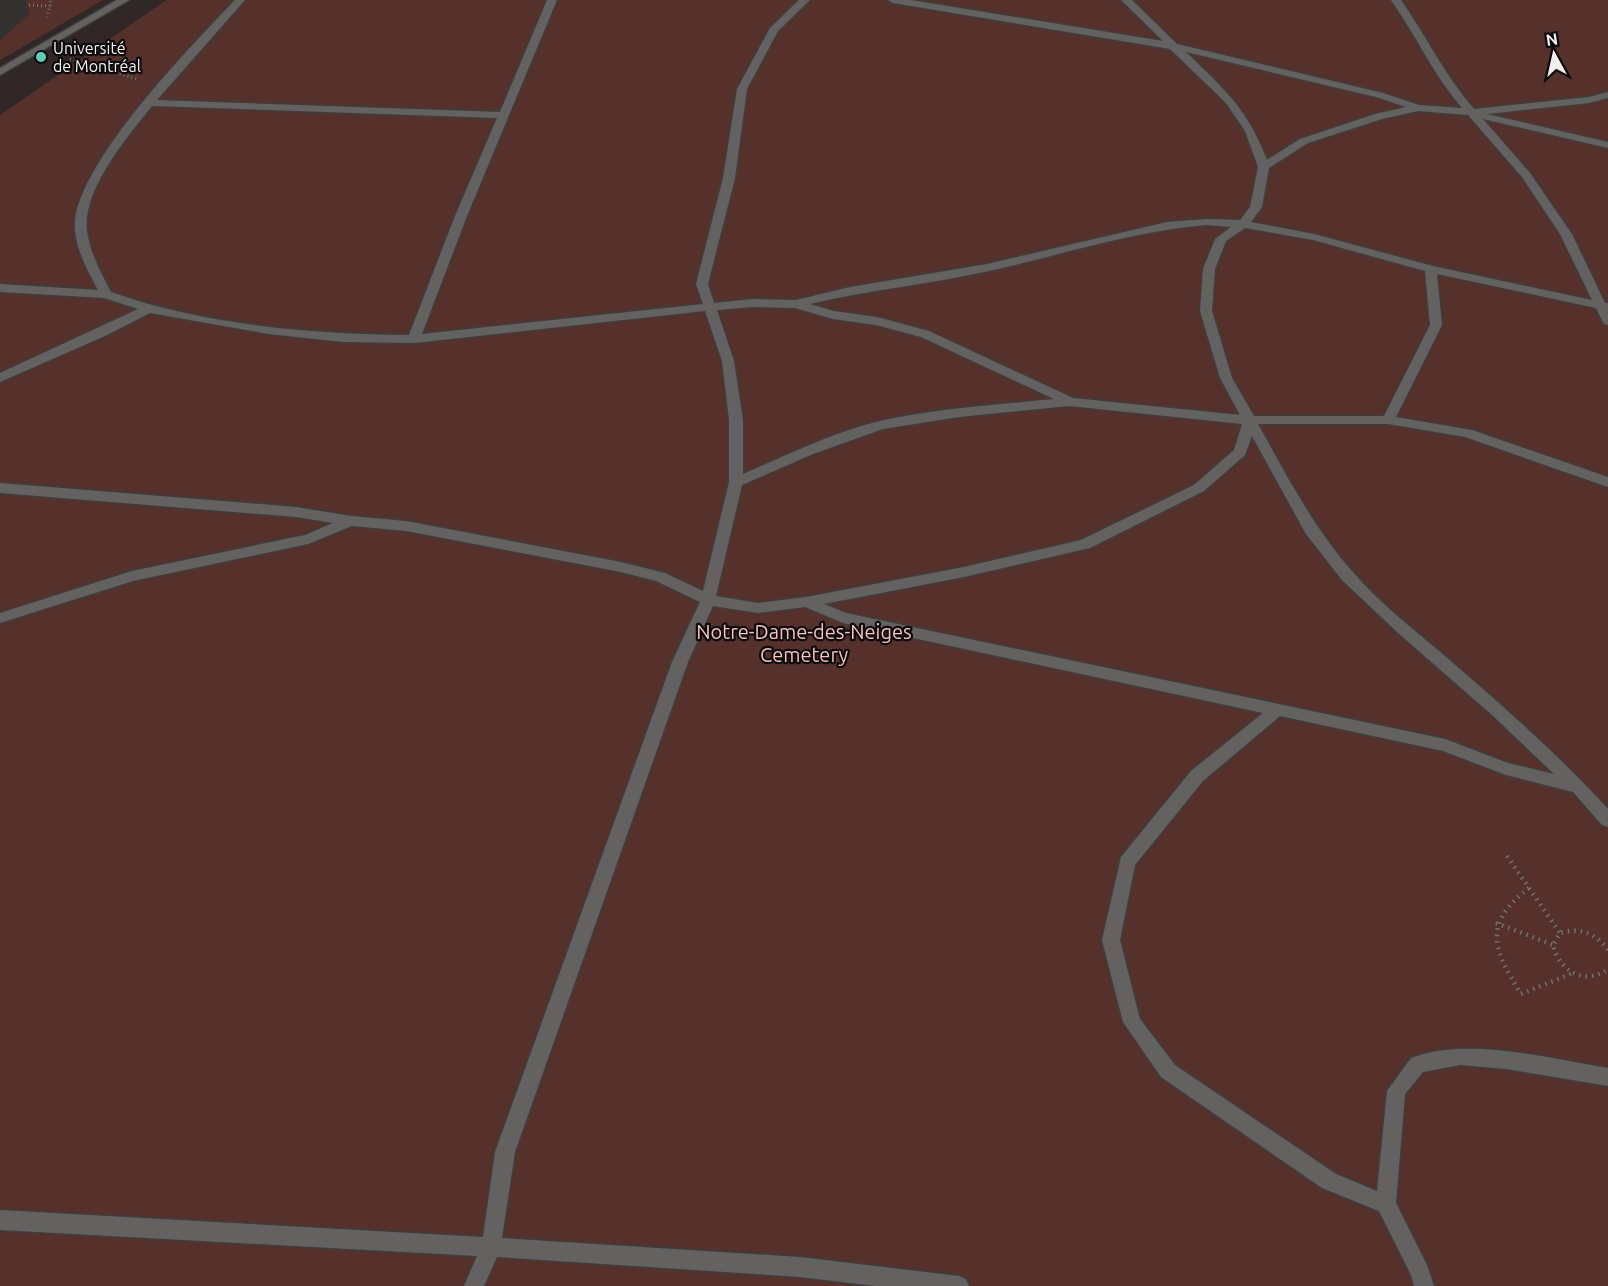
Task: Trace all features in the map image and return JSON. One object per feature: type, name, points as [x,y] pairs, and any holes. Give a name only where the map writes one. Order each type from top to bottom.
[{"type":"lane","points":[[0,72],[124,0]]},
{"type":"lane","points":[[106,294],[85,254],[81,219],[85,198],[161,86],[240,0]]},
{"type":"lane","points":[[414,339],[461,216],[552,0]]},
{"type":"lane","points":[[474,1286],[491,1247],[505,1152],[680,662],[708,600],[736,482],[736,420],[728,361],[702,284],[729,178],[742,89],[774,30],[805,0]]},
{"type":"lane","points":[[893,0],[1172,46],[1379,95],[1418,108],[1472,112],[1589,100],[1608,95]]},
{"type":"lane","points":[[1126,0],[1230,101],[1250,131],[1264,167],[1256,207],[1242,224],[1221,239],[1209,269],[1206,311],[1226,378],[1311,531],[1347,576],[1578,787],[1608,820]]},
{"type":"lane","points":[[1396,0],[1419,33],[1449,87],[1526,175],[1566,234],[1604,306],[1608,321]]},
{"type":"lane","points":[[149,103],[503,115]]},
{"type":"lane","points":[[1264,167],[1304,141],[1379,116],[1418,108]]},
{"type":"lane","points":[[1472,112],[1523,127],[1608,145]]},
{"type":"lane","points":[[0,288],[106,294],[148,309],[269,330],[343,338],[414,339],[753,303],[796,304],[850,291],[987,268],[1167,225],[1207,222],[1242,224],[1314,237],[1431,269],[1604,306]]},
{"type":"lane","points":[[1389,420],[1436,325],[1431,269]]},
{"type":"lane","points":[[796,304],[833,315],[877,321],[925,334],[1068,402]]},
{"type":"lane","points":[[0,378],[101,333],[148,309]]},
{"type":"lane","points":[[736,482],[808,451],[881,425],[959,413],[1068,402],[1250,420],[1389,420],[1467,433],[1608,482]]},
{"type":"lane","points":[[0,488],[296,512],[351,521],[406,526],[621,567],[660,577],[708,600],[758,608],[806,602],[964,572],[1085,544],[1199,488],[1240,452],[1250,420]]},
{"type":"lane","points":[[0,618],[132,576],[308,539],[351,521]]},
{"type":"lane","points":[[806,602],[843,618],[1445,745],[1506,769],[1578,787]]},
{"type":"lane","points":[[1277,710],[1197,776],[1127,862],[1111,940],[1132,1022],[1168,1071],[1329,1181],[1386,1204]]},
{"type":"lane","points":[[1424,1286],[1420,1272],[1386,1204],[1396,1091],[1418,1064],[1460,1057],[1506,1061],[1608,1077]]},
{"type":"lane","points":[[0,1220],[491,1247],[800,1267],[958,1286]]},
{"type":"path","points":[[47,17],[51,0]]},
{"type":"path","points":[[21,5],[50,6]]},
{"type":"path","points":[[70,59],[161,86]]},
{"type":"path","points":[[1507,856],[1560,933]]},
{"type":"path","points":[[1529,888],[1507,905],[1496,923],[1498,952],[1505,970],[1521,994],[1573,973]]},
{"type":"path","points":[[1496,923],[1553,945]]},
{"type":"path","points":[[1608,950],[1603,943],[1587,932],[1577,929],[1560,933],[1553,945],[1558,960],[1573,973],[1591,977],[1599,976],[1608,969]]},
{"type":"shaded area","name":"Université de Montréal","points":[[0,0],[166,0],[0,115]]},
{"type":"green space","points":[[0,0],[103,0],[0,60],[0,40],[30,13]]},
{"type":"green space","name":"Notre-Dame-des-Neiges Cemetery","points":[[166,0],[1608,0],[1608,1286],[0,1286],[0,115]]},
{"type":"place","name":"Université de Montréal","points":[[41,57]]}]
